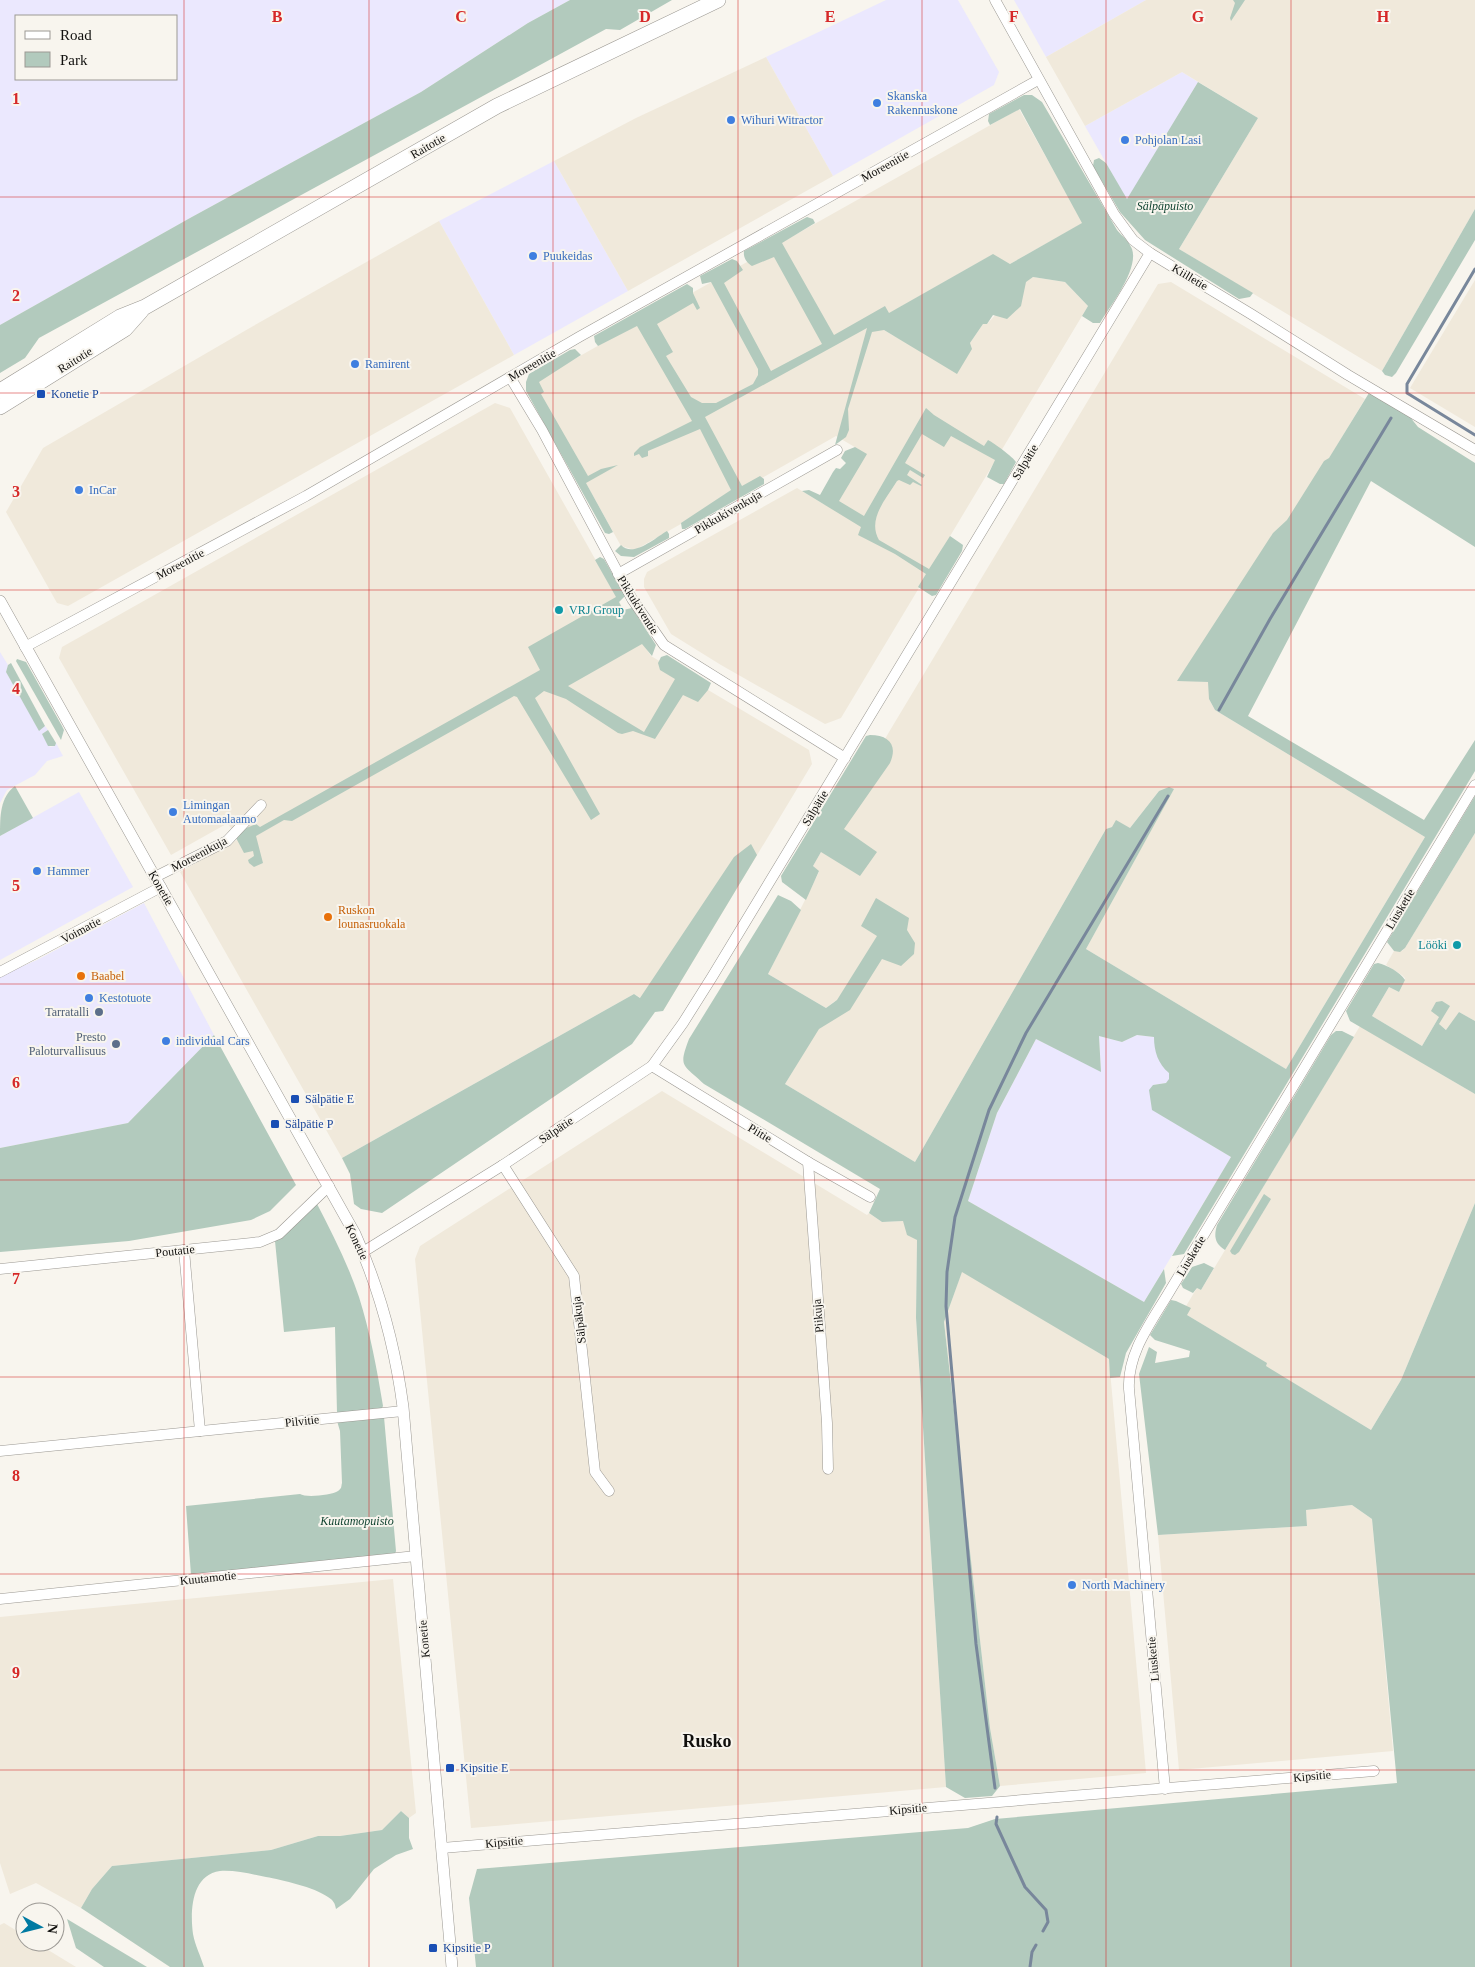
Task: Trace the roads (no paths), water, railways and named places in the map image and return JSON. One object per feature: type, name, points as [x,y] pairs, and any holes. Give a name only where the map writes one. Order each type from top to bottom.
[{"type":"main road","name":"Raitotie","points":[[0,391],[120,317],[146,306],[497,106],[718,0]]},
{"type":"main road","name":"Raitotie","points":[[0,407],[125,329],[146,306]]},
{"type":"street","name":"Kiilletie","points":[[996,3],[1114,214],[1134,240],[1150,253],[1348,375],[1475,450]]},
{"type":"street","name":"Moreenitie","points":[[25,647],[306,496],[510,377],[1038,80]]},
{"type":"street","name":"Sälpätie","points":[[363,1252],[503,1165],[652,1066],[683,1023],[712,977],[1150,253]]},
{"type":"street","name":"Pikkukiventie","points":[[510,377],[571,484],[632,599],[664,645],[845,758]]},
{"type":"street","name":"Pikkukivenkuja","points":[[618,574],[837,450]]},
{"type":"street","name":"Konetie","points":[[0,601],[328,1186],[363,1252],[387,1318],[399,1376],[403,1411],[452,1967]]},
{"type":"street","name":"Liusketie","points":[[1164,1789],[1129,1389],[1130,1368],[1136,1351],[1171,1289],[1475,785]]},
{"type":"street","name":"Moreenikuja","points":[[158,882],[227,841],[261,805]]},
{"type":"street","name":"Voimatie","points":[[0,972],[158,882]]},
{"type":"street","name":"Piitie","points":[[652,1066],[870,1198]]},
{"type":"street","name":"Piikuja","points":[[808,1162],[827,1422],[828,1469]]},
{"type":"street","name":"Sälpäkuja","points":[[503,1165],[574,1276],[595,1472],[609,1491]]},
{"type":"street","name":"Poutatie","points":[[0,1269],[260,1242],[274,1237],[284,1230],[328,1186]]},
{"type":"street","points":[[184,1250],[200,1431]]},
{"type":"street","name":"Pilvitie","points":[[0,1452],[403,1411]]},
{"type":"street","name":"Kuutamotie","points":[[0,1599],[416,1556]]},
{"type":"street","name":"Kipsitie","points":[[442,1848],[1374,1771]]},
{"type":"waterway","points":[[1475,269],[1407,384],[1407,393],[1475,435]]},
{"type":"waterway","points":[[1219,710],[1270,619],[1391,418]]},
{"type":"waterway","points":[[995,1788],[976,1644],[946,1306],[947,1272],[955,1217],[989,1110],[1026,1033],[1168,796]]},
{"type":"waterway","points":[[997,1817],[996,1824],[1025,1887],[1046,1910],[1048,1922],[1043,1931]]},
{"type":"waterway","points":[[1030,1967],[1032,1952],[1036,1945]]},
{"type":"place","name":"Skanska Rakennuskone","points":[[877,103]]},
{"type":"place","name":"Wihuri Witractor","points":[[731,120]]},
{"type":"place","name":"Pohjolan Lasi","points":[[1125,140]]},
{"type":"place","name":"Puukeidas","points":[[533,256]]},
{"type":"place","name":"Ramirent","points":[[355,364]]},
{"type":"place","name":"Konetie P","points":[[41,394]]},
{"type":"place","name":"InCar","points":[[79,490]]},
{"type":"place","name":"VRJ Group","points":[[559,610]]},
{"type":"place","name":"Limingan Automaalaamo","points":[[173,812]]},
{"type":"place","name":"Hammer","points":[[37,871]]},
{"type":"place","name":"Ruskon lounasruokala","points":[[328,917]]},
{"type":"place","name":"Lööki","points":[[1457,945]]},
{"type":"place","name":"Baabel","points":[[81,976]]},
{"type":"place","name":"Kestotuote","points":[[89,998]]},
{"type":"place","name":"Tarratalli","points":[[99,1012]]},
{"type":"place","name":"individual Cars","points":[[166,1041]]},
{"type":"place","name":"Presto Paloturvallisuus","points":[[116,1044]]},
{"type":"place","name":"Sälpätie E","points":[[295,1099]]},
{"type":"place","name":"Sälpätie P","points":[[275,1124]]},
{"type":"place","name":"North Machinery","points":[[1072,1585]]},
{"type":"place","name":"Kipsitie E","points":[[450,1768]]},
{"type":"place","name":"Kipsitie P","points":[[433,1948]]},
{"type":"district","name":"Rusko","points":[[707,1741]]},
{"type":"park label","name":"Sälpäpuisto","points":[[1165,206]]},
{"type":"park label","name":"Kuutamopuisto","points":[[357,1521]]}]
